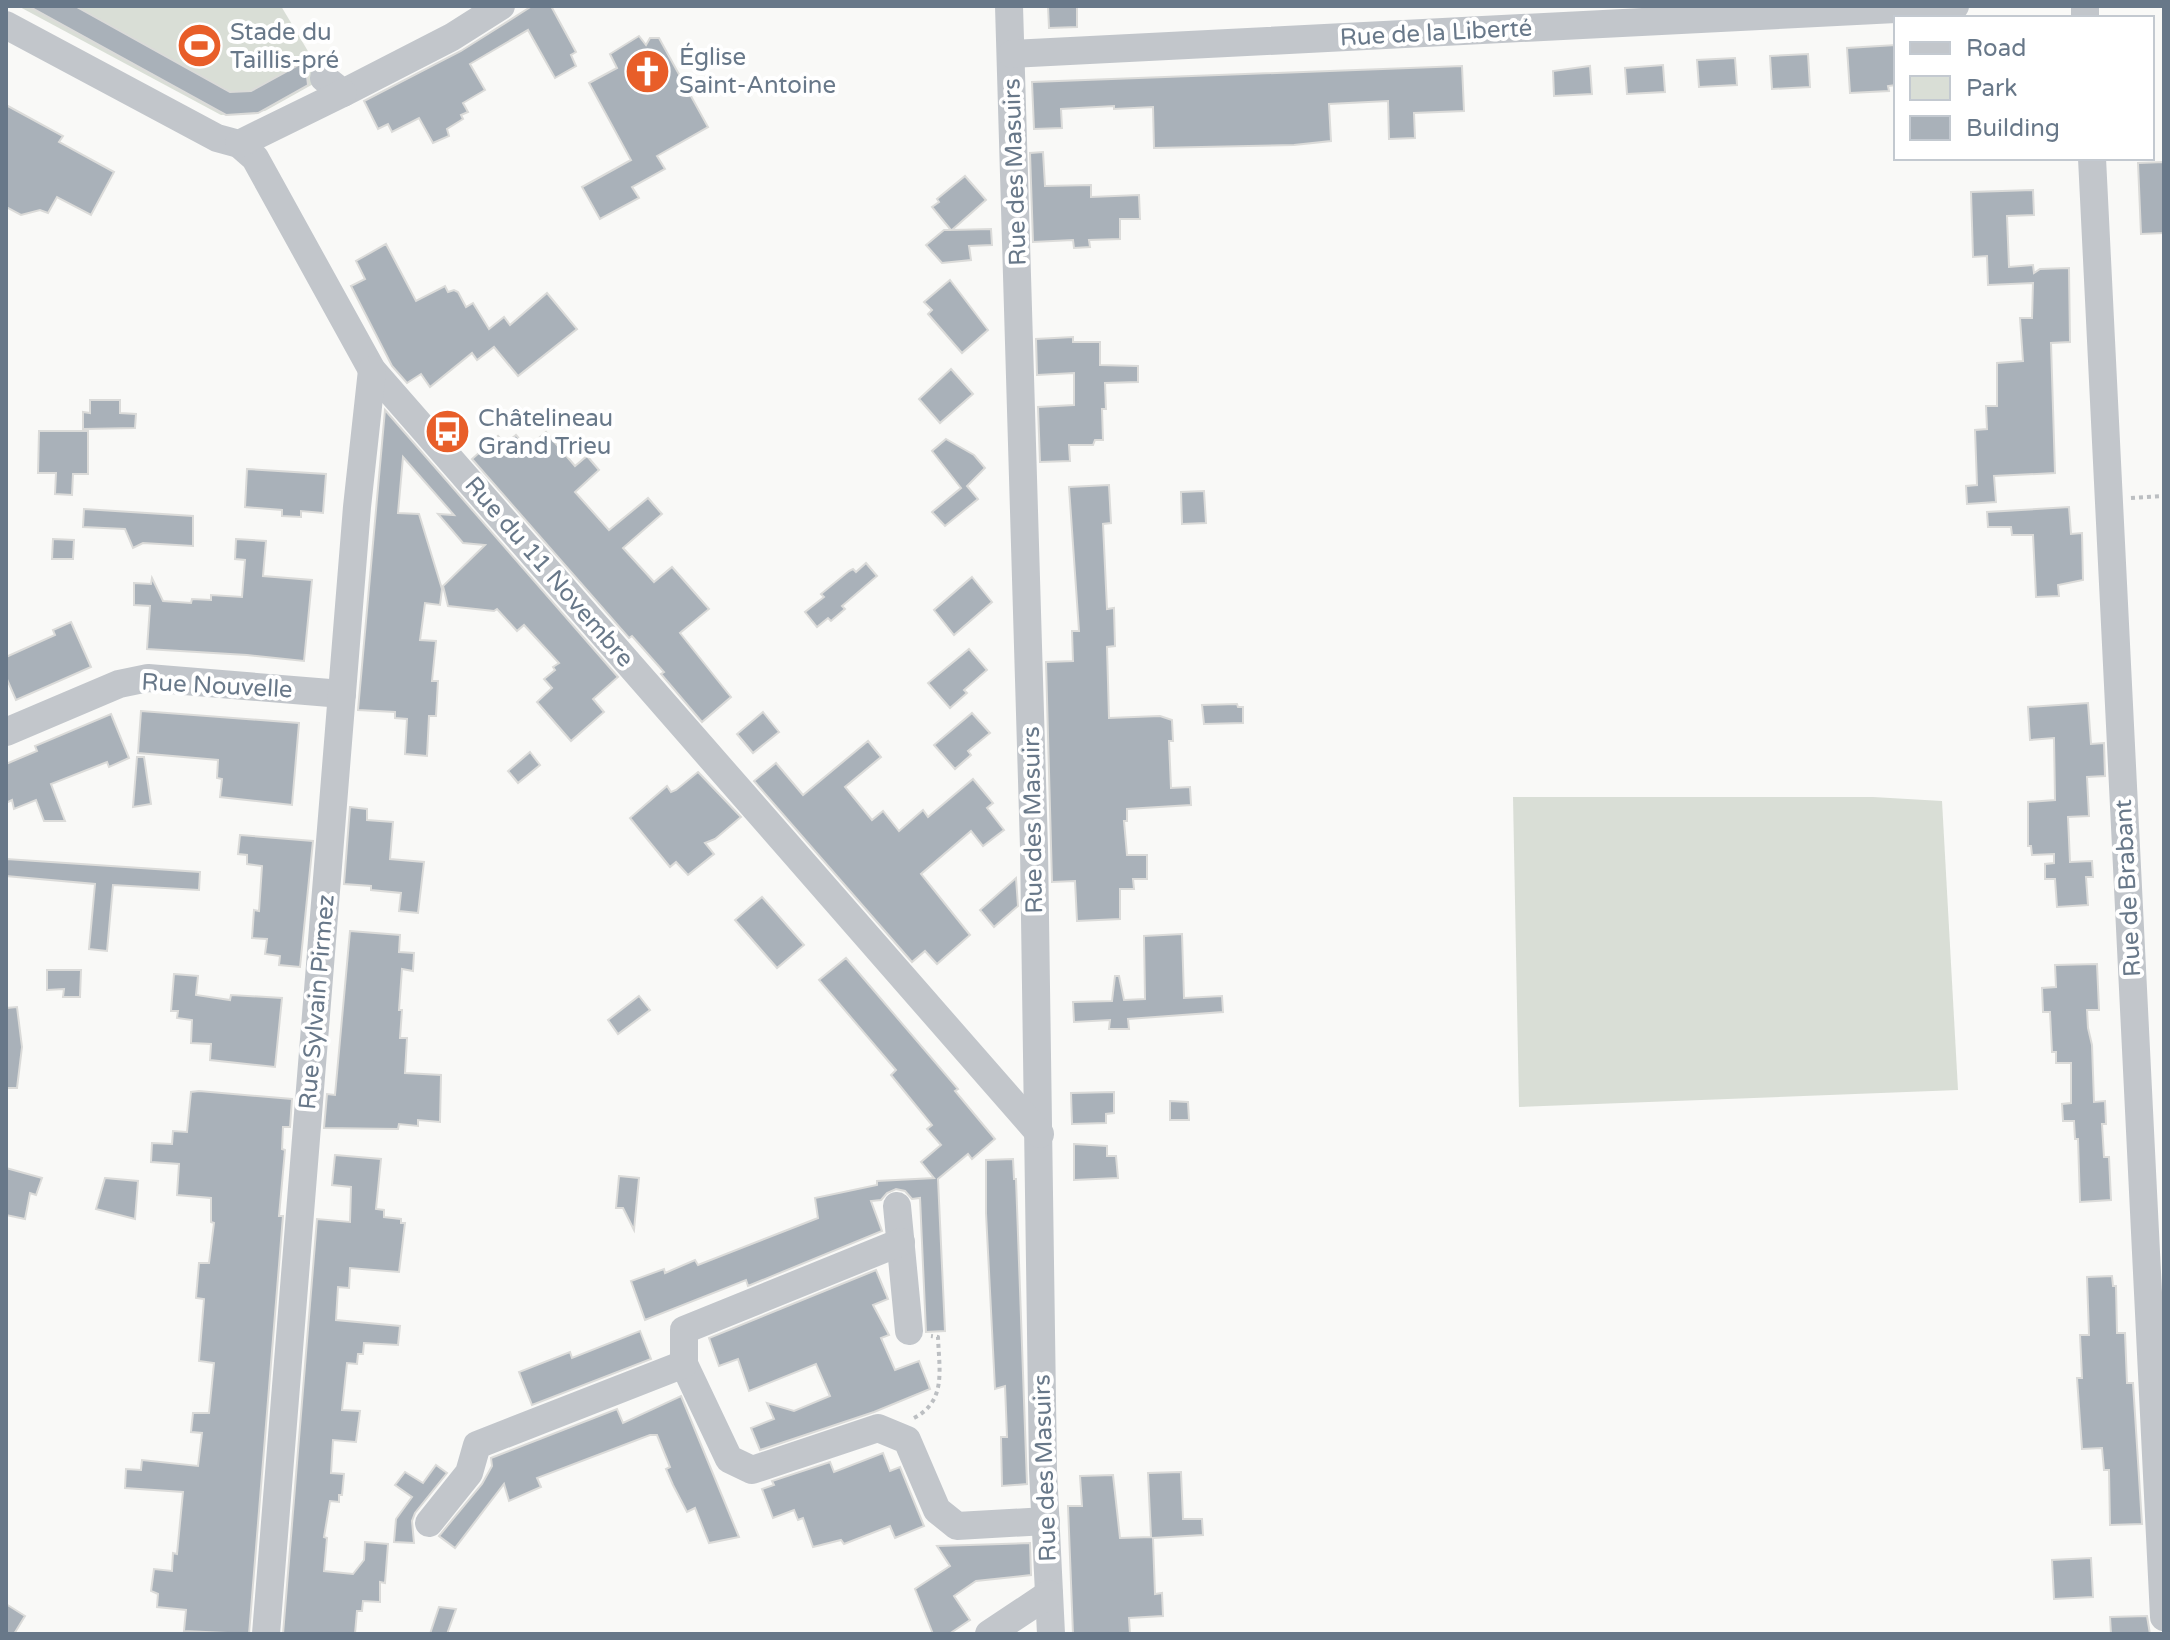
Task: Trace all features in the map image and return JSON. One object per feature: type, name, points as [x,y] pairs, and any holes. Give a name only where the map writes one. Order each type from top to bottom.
[{"type":"street","points":[[239,144],[334,85],[452,37],[501,6]]},
{"type":"street","name":"Rue des Masuirs","points":[[1009,6],[1034,848],[1046,1521],[1051,1634]]},
{"type":"street","name":"Rue de la Liberté","points":[[1012,54],[1955,6]]},
{"type":"street","name":"Rue du 11 Novembre","points":[[6,25],[217,138],[239,144],[255,158],[372,370],[1040,1134]]},
{"type":"street","name":"Rue de Brabant","points":[[2092,160],[2164,1617]]},
{"type":"street","name":"Rue Sylvain Pirmez","points":[[266,1634],[357,507],[372,370]]},
{"type":"street","name":"Rue Nouvelle","points":[[6,732],[119,684],[148,678],[342,694]]},
{"type":"street","points":[[897,1206],[909,1331]]},
{"type":"street","points":[[901,1242],[684,1330],[684,1364],[729,1459],[752,1470],[878,1428],[907,1440],[937,1510],[957,1526],[1046,1521]]},
{"type":"street","points":[[429,1523],[469,1473],[477,1445],[684,1364]]},
{"type":"street","points":[[989,1634],[1049,1594]]},
{"type":"path","points":[[2109,499],[2164,496]]},
{"type":"path","points":[[886,1431],[927,1411],[940,1387],[938,1337],[909,1331]]},
{"type":"green space","name":"Stade du Taillis-pré","points":[[18,6],[281,6],[324,78],[265,111],[221,115]]},
{"type":"green space","points":[[1513,797],[1873,797],[1942,801],[1958,1090],[1519,1107]]},
{"type":"building","points":[[28,6],[75,6],[230,92],[251,91],[300,64],[311,67],[307,76],[308,85],[258,113],[226,115]]},
{"type":"building","points":[[532,6],[551,6],[576,52],[571,55],[576,66],[555,78],[528,30],[470,64],[485,90],[463,103],[468,112],[447,129],[449,136],[433,143],[419,118],[392,132],[388,124],[378,129],[364,101],[461,51]]},
{"type":"building","points":[[1048,6],[1077,6],[1077,27],[1049,28]]},
{"type":"building","points":[[639,36],[646,45],[650,38],[659,38],[708,127],[657,156],[665,169],[632,187],[639,198],[600,219],[582,187],[631,160],[589,83],[617,68],[610,54]]},
{"type":"building","points":[[1894,45],[1894,85],[1888,86],[1889,91],[1850,93],[1847,48]]},
{"type":"building","points":[[1808,54],[1810,87],[1772,89],[1770,56]]},
{"type":"building","points":[[1735,58],[1737,85],[1699,87],[1697,60]]},
{"type":"building","points":[[1663,65],[1665,92],[1627,94],[1625,68]]},
{"type":"building","points":[[1462,66],[1464,111],[1414,113],[1415,138],[1389,139],[1388,101],[1329,104],[1331,141],[1294,145],[1154,148],[1153,107],[1061,109],[1062,128],[1034,129],[1032,82]]},
{"type":"building","points":[[1590,66],[1592,94],[1554,96],[1553,71]]},
{"type":"building","points":[[6,105],[63,136],[59,142],[114,172],[91,215],[57,197],[48,213],[40,210],[21,215],[6,207]]},
{"type":"building","points":[[1043,152],[1045,186],[1091,185],[1091,197],[1139,195],[1140,219],[1120,219],[1120,239],[1089,240],[1090,247],[1074,248],[1073,240],[1033,242],[1030,153]]},
{"type":"building","points":[[2164,162],[2164,233],[2141,234],[2138,163]]},
{"type":"building","points":[[965,176],[986,200],[952,230],[991,229],[992,245],[969,246],[971,260],[942,263],[926,245],[944,230],[951,230],[932,207],[939,202],[937,199]]},
{"type":"building","points":[[2033,190],[2034,215],[2007,216],[2009,267],[2033,265],[2034,273],[2040,269],[2069,268],[2070,342],[2051,343],[2055,473],[1994,476],[1996,502],[1967,504],[1966,486],[1977,485],[1975,430],[1987,429],[1986,406],[1997,406],[1997,363],[2023,361],[2020,318],[2032,318],[2033,283],[1988,285],[1987,256],[1973,257],[1971,192]]},
{"type":"building","points":[[386,244],[416,301],[445,286],[448,292],[458,292],[466,307],[473,303],[489,329],[504,317],[510,325],[547,293],[577,329],[518,376],[494,347],[477,360],[472,353],[430,387],[421,374],[407,383],[392,366],[351,286],[365,279],[356,261]]},
{"type":"building","points":[[950,280],[988,330],[962,353],[928,314],[932,310],[924,302]]},
{"type":"building","points":[[1073,337],[1073,342],[1100,342],[1100,365],[1138,366],[1138,382],[1105,383],[1103,440],[1095,440],[1093,445],[1069,445],[1070,461],[1040,462],[1038,407],[1074,405],[1074,373],[1037,375],[1036,339]]},
{"type":"building","points":[[951,369],[973,394],[940,423],[919,399]]},
{"type":"building","points":[[90,400],[120,400],[120,413],[136,414],[135,428],[83,429],[83,412],[90,413]]},
{"type":"building","points":[[385,410],[618,677],[593,699],[604,712],[571,741],[537,702],[552,688],[544,679],[559,663],[524,625],[517,631],[497,609],[448,606],[443,586],[485,545],[463,543],[438,514],[454,515],[403,457],[398,513],[419,514],[442,589],[440,605],[425,603],[420,640],[436,641],[432,681],[438,681],[436,716],[429,716],[427,756],[405,754],[407,719],[395,718],[395,712],[358,710]]},
{"type":"building","points":[[39,431],[88,431],[88,474],[73,474],[72,495],[55,494],[56,473],[38,473]]},
{"type":"building","points":[[546,432],[575,466],[587,456],[599,470],[575,492],[609,530],[648,498],[662,514],[623,548],[654,582],[672,567],[709,609],[680,633],[731,697],[702,722],[661,674],[664,672],[632,636],[629,638],[472,459],[498,436],[505,444],[516,435],[527,448]]},
{"type":"building","points":[[946,439],[974,455],[985,468],[967,486],[978,499],[945,526],[932,512],[961,488],[932,451]]},
{"type":"building","points":[[247,469],[326,474],[323,513],[301,511],[301,517],[282,516],[282,510],[245,507]]},
{"type":"building","points":[[1109,485],[1111,523],[1103,524],[1107,609],[1114,608],[1115,646],[1107,647],[1109,718],[1160,716],[1172,720],[1173,741],[1169,741],[1171,788],[1190,787],[1191,805],[1127,809],[1127,821],[1124,821],[1127,855],[1147,855],[1147,879],[1133,879],[1134,889],[1120,889],[1120,919],[1077,921],[1075,881],[1052,882],[1046,662],[1073,661],[1072,631],[1079,631],[1069,487]]},
{"type":"building","points":[[1204,491],[1206,523],[1182,524],[1181,492]]},
{"type":"building","points":[[2069,507],[2071,534],[2082,533],[2083,580],[2058,585],[2059,596],[2036,597],[2033,535],[2012,535],[2011,527],[1988,527],[1987,512]]},
{"type":"building","points":[[84,509],[193,516],[193,546],[143,543],[133,548],[125,529],[83,527]]},
{"type":"building","points":[[53,539],[74,540],[73,559],[52,559]]},
{"type":"building","points":[[236,539],[266,541],[263,576],[312,580],[304,661],[147,649],[150,606],[134,605],[134,583],[151,584],[152,578],[163,601],[191,603],[192,599],[211,600],[211,595],[242,597],[245,560],[235,559]]},
{"type":"building","points":[[866,563],[877,576],[842,606],[845,609],[831,621],[828,618],[817,627],[805,612],[849,571],[853,569],[856,572]]},
{"type":"building","points":[[972,577],[992,602],[954,635],[934,610]]},
{"type":"building","points":[[71,622],[91,667],[16,700],[6,677],[6,657],[55,635],[53,630]]},
{"type":"building","points":[[969,649],[987,670],[964,690],[967,693],[950,708],[928,683]]},
{"type":"building","points":[[2088,703],[2091,744],[2104,743],[2105,776],[2087,777],[2089,816],[2068,817],[2070,862],[2092,861],[2093,877],[2086,877],[2088,905],[2057,907],[2055,879],[2045,879],[2045,864],[2054,863],[2054,854],[2032,855],[2031,846],[2028,846],[2028,802],[2055,800],[2054,738],[2030,740],[2028,707]]},
{"type":"building","points":[[1237,704],[1243,707],[1243,723],[1204,724],[1202,705]]},
{"type":"building","points":[[141,711],[299,723],[292,805],[220,797],[222,779],[217,778],[218,760],[138,753]]},
{"type":"building","points":[[763,712],[779,732],[753,753],[737,734]]},
{"type":"building","points":[[972,713],[990,733],[968,751],[971,755],[955,769],[934,745]]},
{"type":"building","points":[[111,714],[129,758],[109,767],[107,762],[51,784],[65,821],[44,821],[36,800],[14,809],[12,800],[6,803],[6,764],[37,751],[35,746]]},
{"type":"building","points":[[868,741],[881,757],[845,787],[872,820],[883,811],[899,831],[923,810],[928,817],[973,779],[993,803],[987,808],[1004,830],[983,846],[971,831],[921,874],[970,935],[937,964],[925,951],[912,962],[754,781],[776,763],[803,795]]},
{"type":"building","points":[[530,752],[540,765],[518,783],[508,771]]},
{"type":"building","points":[[137,757],[144,757],[151,804],[133,807]]},
{"type":"building","points":[[698,772],[741,817],[715,839],[705,843],[714,854],[688,875],[676,862],[670,867],[630,818],[667,786],[671,792],[676,790]]},
{"type":"building","points":[[350,807],[367,809],[367,820],[393,822],[390,859],[424,862],[418,913],[399,911],[401,893],[344,884]]},
{"type":"building","points":[[240,835],[313,841],[300,967],[279,965],[280,956],[265,954],[267,939],[252,938],[254,910],[259,911],[262,866],[247,864],[247,855],[238,854]]},
{"type":"building","points":[[6,859],[200,872],[199,890],[113,885],[107,951],[89,949],[95,884],[6,876]]},
{"type":"building","points":[[1016,878],[1018,906],[994,927],[980,910]]},
{"type":"building","points":[[762,897],[804,945],[777,968],[735,920]]},
{"type":"building","points":[[350,931],[400,935],[399,952],[414,953],[413,971],[402,969],[399,1010],[402,1010],[400,1038],[407,1038],[405,1073],[441,1075],[440,1122],[418,1120],[418,1126],[399,1124],[398,1129],[324,1128],[327,1094],[335,1095]]},
{"type":"building","points":[[1182,934],[1184,998],[1222,996],[1223,1012],[1128,1019],[1129,1029],[1109,1029],[1110,1020],[1074,1022],[1073,1002],[1112,1001],[1115,976],[1119,976],[1124,1000],[1145,999],[1144,936]]},
{"type":"building","points":[[846,958],[958,1089],[955,1091],[995,1139],[972,1159],[968,1154],[938,1179],[945,1331],[926,1332],[920,1198],[912,1199],[905,1191],[896,1189],[881,1200],[871,1201],[882,1231],[748,1286],[746,1280],[645,1320],[631,1281],[664,1269],[665,1273],[695,1260],[698,1265],[818,1218],[815,1198],[877,1185],[877,1181],[934,1178],[921,1162],[941,1145],[927,1129],[932,1125],[891,1075],[896,1070],[819,980]]},
{"type":"building","points":[[2097,964],[2099,1010],[2087,1010],[2088,1028],[2092,1045],[2094,1102],[2105,1101],[2106,1124],[2102,1124],[2104,1157],[2109,1157],[2111,1200],[2080,1202],[2078,1139],[2075,1139],[2074,1121],[2063,1121],[2062,1104],[2071,1103],[2071,1063],[2056,1063],[2056,1052],[2052,1052],[2050,1012],[2043,1012],[2042,988],[2056,987],[2055,965]]},
{"type":"building","points":[[47,970],[81,970],[80,997],[63,997],[64,989],[47,990]]},
{"type":"building","points":[[174,974],[198,976],[196,995],[230,1000],[231,995],[282,998],[275,1067],[210,1060],[211,1044],[191,1043],[192,1020],[177,1018],[178,1011],[171,1011]]},
{"type":"building","points":[[639,996],[650,1010],[618,1034],[608,1020]]},
{"type":"building","points":[[17,1007],[22,1047],[17,1088],[6,1088],[6,1008]]},
{"type":"building","points":[[191,1092],[292,1099],[290,1127],[283,1127],[282,1149],[285,1150],[279,1216],[283,1216],[249,1634],[184,1631],[186,1610],[157,1607],[158,1594],[151,1591],[154,1569],[172,1571],[173,1553],[177,1554],[183,1492],[125,1488],[126,1469],[141,1470],[142,1460],[198,1466],[202,1433],[191,1432],[193,1413],[209,1413],[214,1363],[199,1361],[204,1299],[196,1298],[199,1263],[209,1263],[214,1223],[211,1222],[211,1198],[177,1195],[179,1164],[151,1162],[152,1143],[172,1144],[173,1131],[187,1132]]},
{"type":"building","points":[[1114,1092],[1114,1113],[1106,1114],[1106,1123],[1072,1124],[1071,1093]]},
{"type":"building","points":[[1170,1101],[1188,1102],[1189,1120],[1170,1120]]},
{"type":"building","points":[[1074,1144],[1107,1146],[1107,1156],[1116,1156],[1118,1178],[1074,1180]]},
{"type":"building","points":[[335,1155],[381,1159],[376,1209],[384,1210],[384,1217],[401,1219],[401,1223],[405,1223],[399,1272],[350,1268],[349,1288],[338,1287],[336,1320],[400,1326],[398,1345],[364,1343],[363,1354],[358,1354],[357,1364],[347,1363],[342,1410],[360,1411],[356,1442],[333,1440],[331,1473],[344,1474],[339,1502],[330,1501],[324,1537],[327,1538],[324,1571],[353,1574],[364,1560],[365,1542],[388,1544],[385,1583],[380,1582],[380,1602],[363,1601],[362,1611],[357,1611],[355,1634],[283,1634],[317,1219],[350,1222],[351,1187],[332,1185]]},
{"type":"building","points":[[1013,1159],[1027,1484],[1002,1486],[1001,1437],[1007,1437],[1005,1386],[995,1389],[986,1160]]},
{"type":"building","points":[[6,1168],[42,1178],[36,1195],[30,1193],[25,1219],[6,1215]]},
{"type":"building","points":[[619,1176],[639,1178],[634,1230],[623,1208],[616,1208]]},
{"type":"building","points":[[105,1178],[138,1181],[135,1219],[96,1209]]},
{"type":"building","points":[[876,1270],[888,1299],[873,1305],[889,1335],[881,1338],[895,1370],[919,1361],[930,1389],[874,1412],[760,1450],[751,1428],[774,1419],[767,1403],[794,1411],[830,1396],[816,1364],[749,1391],[738,1359],[719,1366],[709,1338]]},
{"type":"building","points":[[2112,1276],[2113,1286],[2116,1286],[2117,1333],[2125,1333],[2127,1383],[2133,1383],[2142,1524],[2110,1525],[2109,1470],[2104,1470],[2102,1448],[2082,1449],[2077,1378],[2082,1378],[2080,1335],[2089,1335],[2087,1277]]},
{"type":"building","points":[[640,1331],[651,1359],[532,1405],[519,1372],[570,1352],[572,1358]]},
{"type":"building","points":[[681,1396],[739,1537],[709,1543],[695,1508],[687,1512],[673,1485],[666,1469],[670,1467],[657,1435],[537,1478],[541,1487],[509,1501],[504,1484],[455,1548],[439,1536],[482,1484],[492,1466],[491,1458],[617,1409],[623,1423]]},
{"type":"building","points":[[883,1453],[890,1471],[900,1467],[924,1526],[895,1538],[890,1526],[844,1544],[841,1540],[813,1547],[803,1518],[798,1520],[794,1510],[773,1518],[762,1489],[774,1485],[772,1481],[830,1462],[834,1472]]},
{"type":"building","points":[[436,1465],[447,1473],[415,1513],[412,1521],[414,1543],[394,1542],[396,1519],[412,1497],[395,1485],[405,1472],[423,1483]]},
{"type":"building","points":[[1181,1472],[1183,1519],[1202,1519],[1203,1535],[1153,1538],[1155,1594],[1162,1593],[1163,1616],[1129,1618],[1130,1634],[1073,1634],[1068,1506],[1082,1506],[1080,1476],[1113,1475],[1120,1538],[1151,1537],[1148,1473]]},
{"type":"building","points":[[1030,1543],[1031,1575],[976,1581],[954,1596],[970,1620],[949,1634],[933,1634],[915,1589],[950,1566],[937,1546]]},
{"type":"building","points":[[2091,1558],[2093,1597],[2054,1599],[2052,1560]]},
{"type":"building","points":[[6,1604],[25,1616],[14,1634],[6,1634]]},
{"type":"building","points":[[439,1607],[456,1609],[447,1634],[430,1634]]},
{"type":"building","points":[[2147,1616],[2150,1634],[2111,1634],[2110,1617]]},
{"type":"place","name":"Stade du Taillis-pré","points":[[199,46]]},
{"type":"place","name":"Église Saint-Antoine","points":[[648,71]]},
{"type":"place","name":"Châtelineau Grand Trieu","points":[[447,432]]}]
